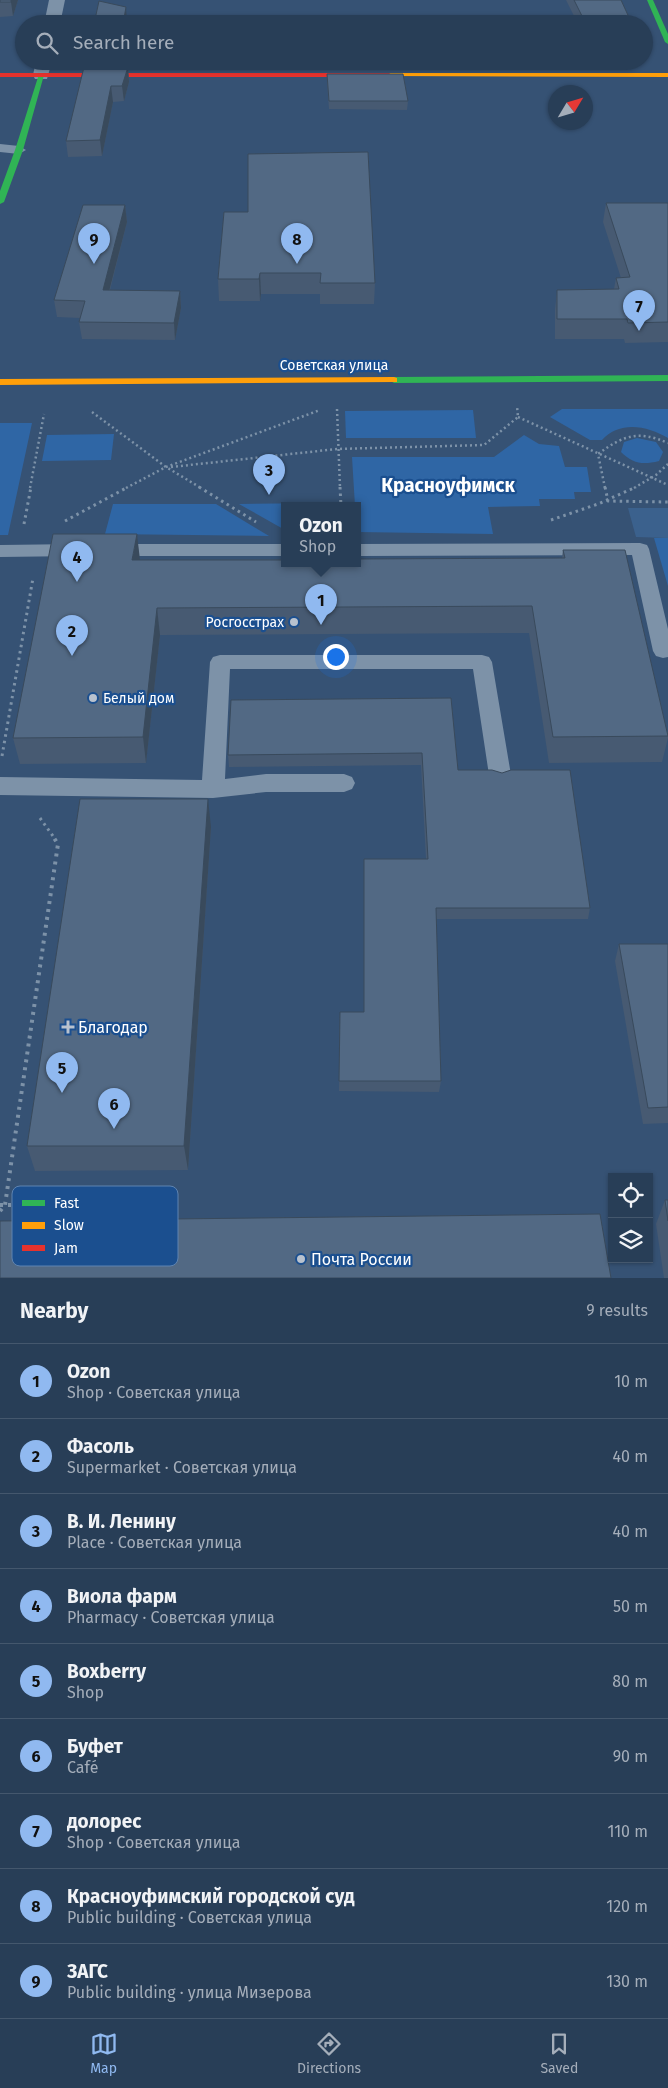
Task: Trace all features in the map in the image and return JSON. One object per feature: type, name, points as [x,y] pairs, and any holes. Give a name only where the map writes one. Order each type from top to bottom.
[{"type":"main road","points":[[650,0],[668,42]]},
{"type":"main road","points":[[0,75],[30,70]]},
{"type":"main road","points":[[0,202],[19,150],[41,70]]},
{"type":"main road","points":[[221,70],[668,75]]},
{"type":"main road","name":"Советская улица","points":[[0,382],[668,378]]},
{"type":"street","points":[[54,15],[57,0]]},
{"type":"lane","points":[[0,148],[19,150]]},
{"type":"lane","points":[[361,550],[640,549],[663,652]]},
{"type":"lane","points":[[0,551],[281,550]]},
{"type":"lane","points":[[213,789],[220,662],[482,662],[500,776]]},
{"type":"lane","points":[[0,786],[213,789],[266,783],[344,783]]},
{"type":"path","points":[[337,404],[340,502]]},
{"type":"path","points":[[517,404],[518,418]]},
{"type":"path","points":[[64,522],[166,467],[328,407]]},
{"type":"path","points":[[92,412],[166,467],[259,524]]},
{"type":"path","points":[[166,467],[337,449],[484,445],[518,418]]},
{"type":"path","points":[[518,418],[668,486]]},
{"type":"path","points":[[598,454],[614,441],[627,435],[647,434],[668,443]]},
{"type":"path","points":[[598,454],[608,501]]},
{"type":"path","points":[[550,521],[608,501],[653,479],[668,464]]},
{"type":"path","points":[[608,501],[668,502]]},
{"type":"shaded area","points":[[562,409],[668,409],[668,438],[652,430],[626,427],[609,434],[602,440],[590,440],[550,417]]},
{"type":"shaded area","points":[[473,410],[476,438],[346,438],[345,411]]},
{"type":"shaded area","points":[[0,423],[32,423],[8,535],[0,535]]},
{"type":"shaded area","points":[[114,434],[111,460],[42,461],[47,435]]},
{"type":"shaded area","points":[[524,435],[539,444],[559,446],[565,467],[587,467],[591,492],[574,492],[575,499],[539,499],[540,506],[488,507],[493,534],[361,532],[361,502],[355,502],[352,457],[494,457]]},
{"type":"shaded area","points":[[637,438],[656,442],[663,452],[659,461],[638,462],[621,452],[624,442]]},
{"type":"shaded area","points":[[113,504],[216,504],[269,536],[105,534]]},
{"type":"shaded area","points":[[239,504],[281,504],[281,528]]},
{"type":"shaded area","points":[[628,508],[668,508],[668,538],[636,537]]},
{"type":"shaded area","points":[[654,538],[668,538],[668,586]]},
{"type":"building","points":[[0,0],[11,0],[11,2],[0,2]]},
{"type":"building","points":[[574,0],[621,0],[628,15],[582,15]]},
{"type":"building","points":[[99,1],[126,7],[125,15],[96,15]]},
{"type":"building","points":[[83,70],[127,70],[122,86],[111,86],[100,140],[66,141]]},
{"type":"building","points":[[327,74],[403,74],[408,101],[329,101]]},
{"type":"building","points":[[368,152],[375,283],[320,283],[321,273],[260,273],[259,279],[218,279],[224,212],[248,212],[248,154]]},
{"type":"building","points":[[606,203],[668,203],[668,322],[628,323],[627,319],[557,319],[557,290],[619,289],[616,278],[630,277]]},
{"type":"building","points":[[83,205],[125,205],[103,290],[180,291],[174,323],[79,322],[85,301],[54,300]]},
{"type":"building","points":[[53,534],[137,534],[132,560],[281,560],[281,567],[361,567],[361,559],[565,558],[563,550],[625,550],[668,736],[553,737],[532,606],[157,608],[143,737],[13,738]]},
{"type":"building","points":[[451,698],[458,770],[492,770],[502,773],[511,770],[570,770],[590,908],[436,908],[441,1081],[339,1081],[340,1012],[364,1012],[364,859],[428,859],[422,753],[228,755],[231,700]]},
{"type":"building","points":[[80,799],[208,799],[184,1146],[27,1146]]},
{"type":"building","points":[[619,944],[668,944],[668,1107],[648,1108]]},
{"type":"building","points":[[665,1200],[668,1200],[668,1221]]},
{"type":"building","name":"Почта России","points":[[600,1214],[611,1278],[0,1278],[0,1221],[12,1221],[12,1266],[178,1266],[178,1219]]},
{"type":"traffic: fast","points":[[650,0],[668,42]]},
{"type":"traffic: fast","points":[[0,202],[19,150],[41,75]]},
{"type":"traffic: fast","points":[[394,380],[668,378]]},
{"type":"traffic: slow","points":[[389,75],[668,75]]},
{"type":"traffic: slow","points":[[0,382],[394,380]]},
{"type":"traffic: jam","points":[[0,75],[389,75]]},
{"type":"place","name":"ЗАГС","points":[[94,264]]},
{"type":"place","name":"Красноуфимский городской суд","points":[[297,264]]},
{"type":"place","name":"долорес","points":[[639,331]]},
{"type":"place","name":"В. И. Ленину","points":[[269,495]]},
{"type":"place","name":"Виола фарм","points":[[77,582]]},
{"type":"place","name":"Росгосстрах","points":[[294,622]]},
{"type":"place","name":"Ozon","points":[[321,625]]},
{"type":"place","name":"Фасоль","points":[[72,656]]},
{"type":"place","name":"Белый дом","points":[[93,698]]},
{"type":"place","name":"Благодар","points":[[68,1027]]},
{"type":"place","name":"Boxberry","points":[[62,1093]]},
{"type":"place","name":"Буфет","points":[[114,1129]]},
{"type":"place","name":"Почта России","points":[[301,1259]]},
{"type":"district","name":"Красноуфимск","points":[[448,485]]}]
